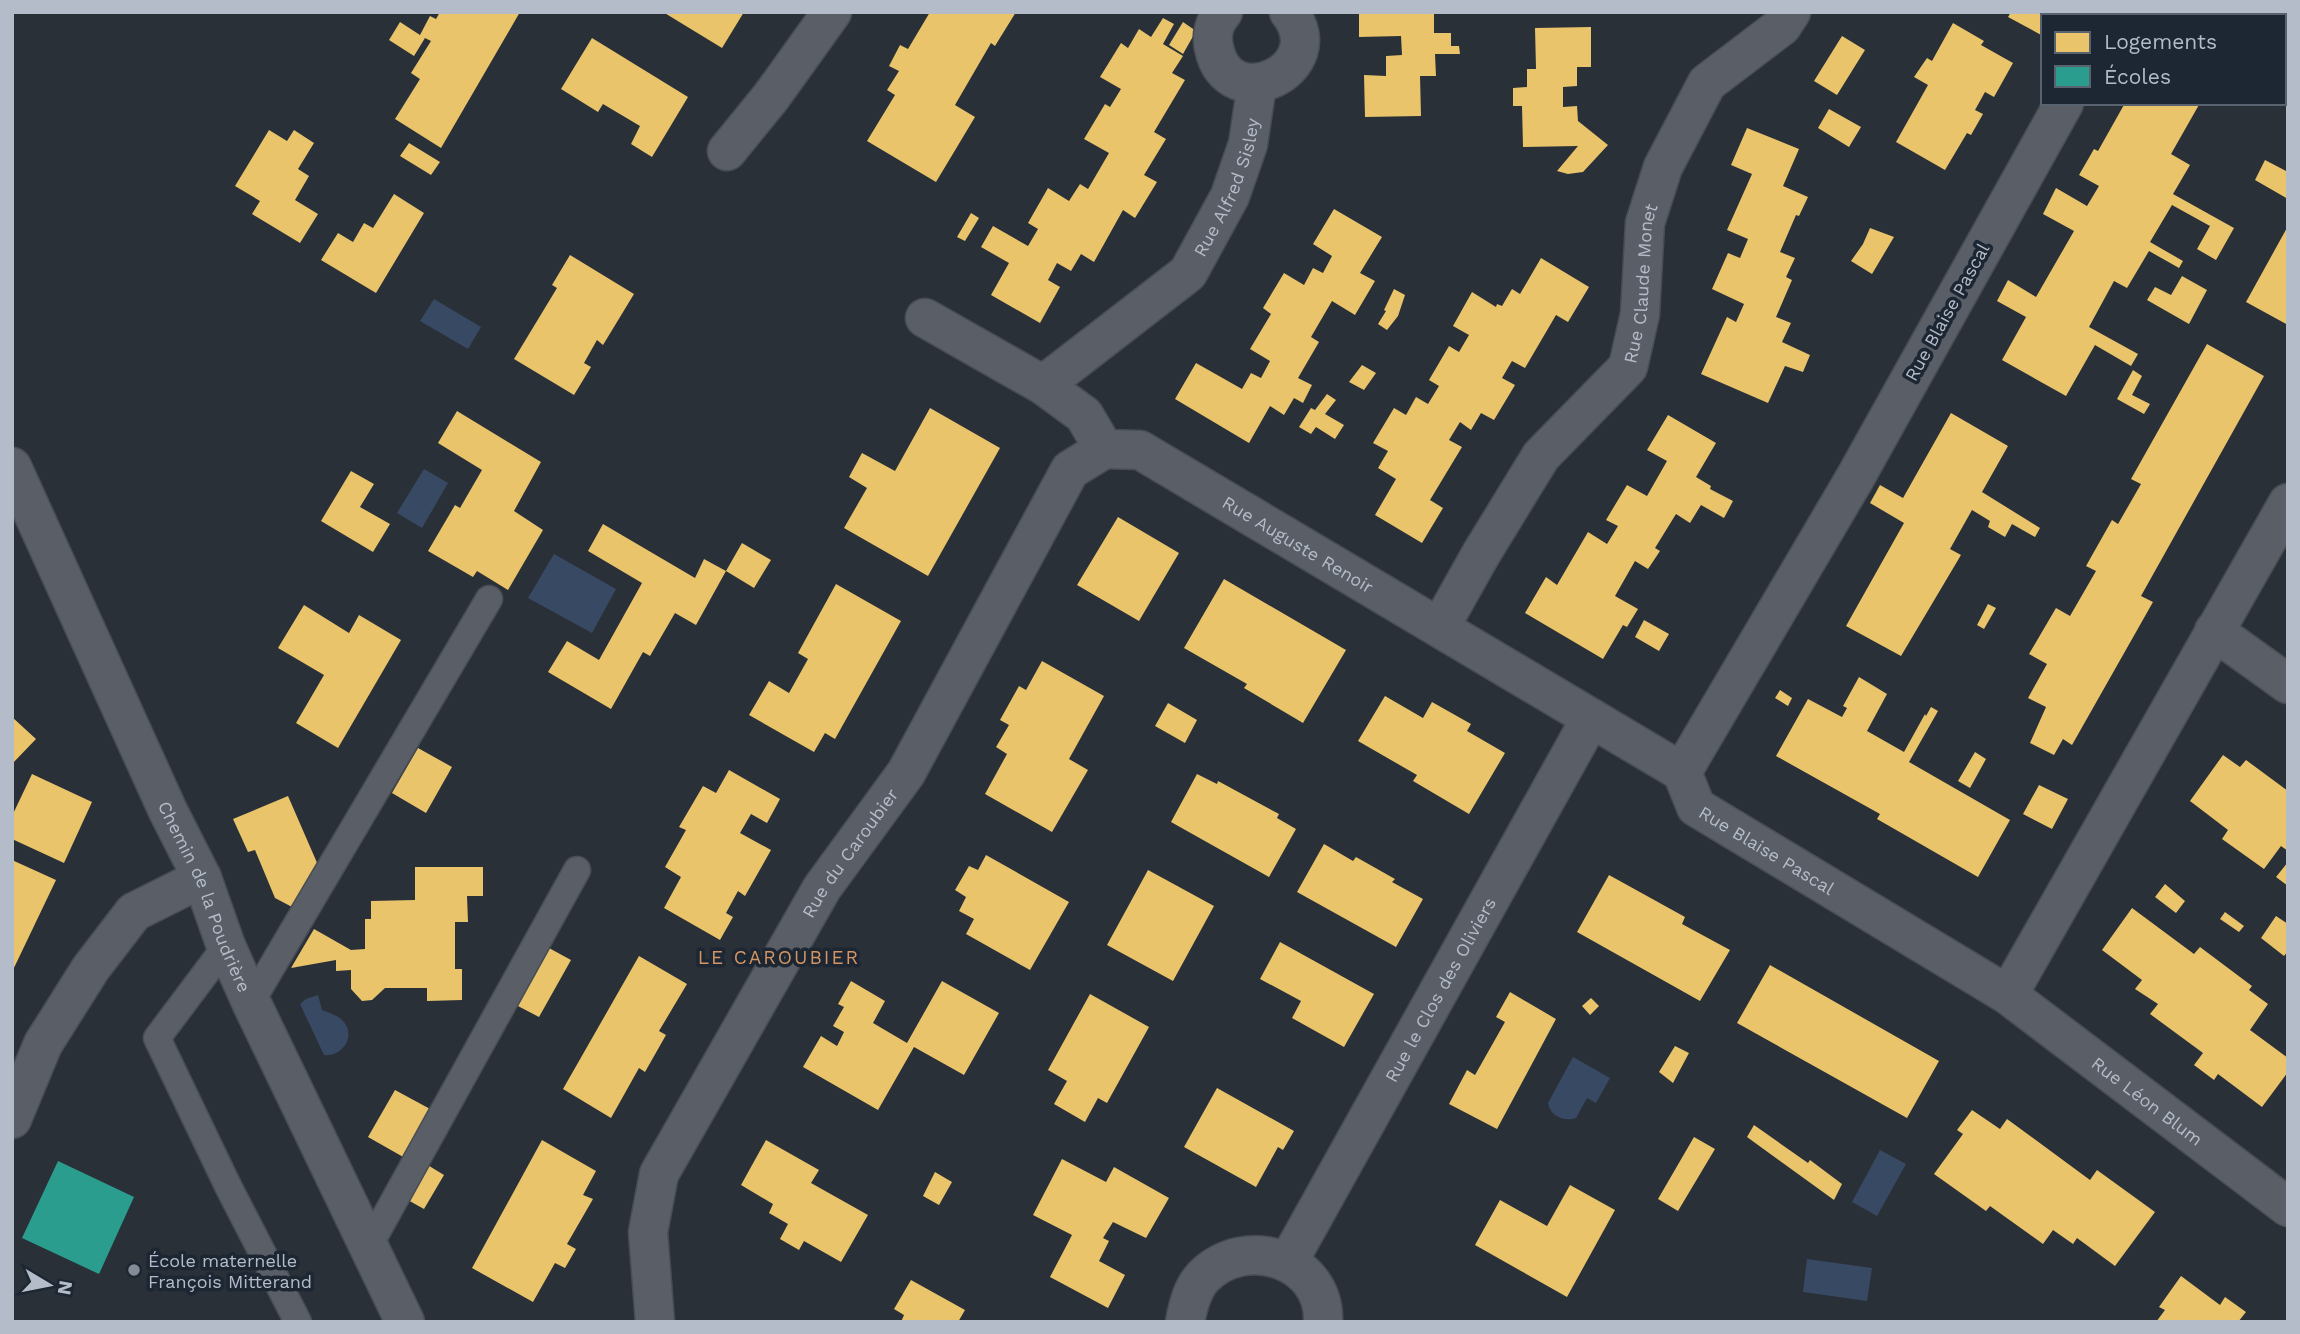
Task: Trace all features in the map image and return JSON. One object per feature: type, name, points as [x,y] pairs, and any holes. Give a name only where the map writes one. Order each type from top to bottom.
[{"type":"street","points":[[727,151],[771,97],[832,12]]},
{"type":"street","points":[[1218,14],[1212,42],[1221,67],[1243,82],[1256,84],[1271,81],[1284,73],[1294,62],[1299,48],[1299,32],[1289,12]]},
{"type":"street","name":"Rue Claude Monet","points":[[1440,627],[1541,456],[1628,367],[1640,314],[1645,223],[1663,167],[1707,83],[1782,26],[1791,12]]},
{"type":"street","name":"Rue Alfred Sisley","points":[[1043,385],[1188,273],[1230,197],[1248,144],[1256,84]]},
{"type":"street","name":"Rue Blaise Pascal","points":[[2008,996],[1696,807],[1682,772],[1855,478],[2063,105]]},
{"type":"street","points":[[925,318],[1043,385],[1084,415],[1104,449]]},
{"type":"street","name":"Rue Auguste Renoir","points":[[1104,449],[1140,450],[1682,772]]},
{"type":"street","name":"Rue du Caroubier","points":[[655,1322],[648,1232],[659,1174],[822,888],[906,773],[1070,470],[1104,449]]},
{"type":"street","name":"Chemin de la Poudrière","points":[[12,467],[202,878],[226,946],[251,1002],[405,1322]]},
{"type":"street","points":[[2008,996],[2288,503]]},
{"type":"street","points":[[2214,631],[2288,684]]},
{"type":"street","name":"Rue le Clos des Oliviers","points":[[1288,1262],[1591,718]]},
{"type":"street","points":[[13,1110],[43,1044],[91,968],[134,912],[202,878]]},
{"type":"street","name":"Rue Léon Blum","points":[[2008,996],[2288,1208]]},
{"type":"street","points":[[1185,1322],[1190,1298],[1202,1278],[1220,1263],[1242,1255],[1266,1255],[1288,1262],[1305,1276],[1318,1294],[1323,1322]]},
{"type":"lane","points":[[251,1002],[489,599]]},
{"type":"lane","points":[[369,1246],[577,870]]},
{"type":"lane","points":[[226,946],[157,1038],[298,1322]]},
{"type":"water","points":[[434,299],[481,327],[468,349],[420,321]]},
{"type":"water","points":[[424,469],[448,483],[422,528],[397,513]]},
{"type":"water","points":[[554,554],[616,589],[592,633],[528,598]]},
{"type":"water","points":[[318,995],[322,1010],[341,1019],[347,1027],[346,1044],[331,1055],[324,1055],[300,1004]]},
{"type":"water","points":[[1573,1057],[1610,1078],[1596,1103],[1587,1098],[1576,1118],[1567,1119],[1555,1115],[1548,1103]]},
{"type":"water","points":[[1880,1150],[1906,1164],[1877,1216],[1852,1202]]},
{"type":"water","points":[[1807,1259],[1872,1268],[1867,1301],[1803,1292]]},
{"type":"building: Logements","points":[[440,12],[520,12],[441,148],[395,119],[420,79],[411,73],[431,41],[425,38],[414,56],[389,40],[400,22],[420,35],[430,16],[436,19]]},
{"type":"building: Logements","points":[[663,12],[744,12],[722,48]]},
{"type":"building: Logements","points":[[930,12],[1016,12],[995,46],[991,43],[955,105],[975,117],[936,182],[867,141],[895,95],[887,90],[899,71],[889,66],[900,45],[908,49]]},
{"type":"building: Logements","points":[[1359,12],[1434,12],[1434,33],[1451,33],[1451,46],[1459,46],[1460,54],[1435,54],[1436,76],[1420,76],[1421,116],[1365,117],[1364,75],[1386,76],[1386,56],[1402,55],[1401,36],[1359,37]]},
{"type":"building: Logements","points":[[2011,12],[2074,14],[2041,14],[2041,35],[2008,17]]},
{"type":"building: Logements","points":[[1163,18],[1174,24],[1163,44],[1183,56],[1172,73],[1185,80],[1154,132],[1166,139],[1144,175],[1157,182],[1135,218],[1123,210],[1094,262],[1081,254],[1071,271],[1057,263],[1048,280],[1060,287],[1040,323],[991,295],[1009,263],[981,247],[993,226],[1028,246],[1038,229],[1028,223],[1048,188],[1069,201],[1080,184],[1088,189],[1109,153],[1084,139],[1105,104],[1110,107],[1121,89],[1100,77],[1121,43],[1128,48],[1139,29],[1151,37]]},
{"type":"building: Logements","points":[[1183,22],[1196,31],[1183,54],[1169,45]]},
{"type":"building: Logements","points":[[1953,23],[1984,41],[1981,45],[2013,63],[1994,97],[1985,92],[1975,110],[1983,114],[1971,135],[1967,133],[1945,170],[1896,142],[1928,85],[1914,77],[1927,58],[1932,61]]},
{"type":"building: Logements","points":[[1591,27],[1591,67],[1577,67],[1577,86],[1563,87],[1563,107],[1577,106],[1578,121],[1608,145],[1583,172],[1568,174],[1557,171],[1578,146],[1523,147],[1522,106],[1513,106],[1513,88],[1527,87],[1527,69],[1536,69],[1535,28]]},
{"type":"building: Logements","points":[[1842,36],[1865,50],[1837,95],[1814,81]]},
{"type":"building: Logements","points":[[592,38],[688,97],[652,157],[631,144],[640,126],[603,104],[598,112],[561,89]]},
{"type":"building: Logements","points":[[2288,41],[2286,74],[2286,44]]},
{"type":"building: Logements","points":[[2124,105],[2199,105],[2171,154],[2190,165],[2173,194],[2234,228],[2216,260],[2197,249],[2210,226],[2172,205],[2150,242],[2183,261],[2179,268],[2149,251],[2127,288],[2114,281],[2089,327],[2138,354],[2131,366],[2095,345],[2066,396],[2002,360],[2026,317],[1997,301],[2008,280],[2036,297],[2074,231],[2043,214],[2056,188],[2087,206],[2099,186],[2079,175],[2094,149],[2098,151]]},
{"type":"building: Logements","points":[[1829,109],[1861,127],[1849,147],[1818,128]]},
{"type":"building: Logements","points":[[1747,128],[1799,149],[1783,186],[1808,197],[1799,216],[1796,215],[1780,252],[1795,258],[1786,277],[1792,280],[1776,317],[1791,323],[1782,342],[1810,355],[1803,372],[1785,366],[1768,403],[1701,374],[1727,317],[1736,322],[1744,304],[1712,289],[1728,253],[1740,258],[1748,239],[1727,230],[1752,174],[1731,165]]},
{"type":"building: Logements","points":[[269,130],[287,141],[294,130],[314,143],[298,169],[309,176],[295,200],[318,214],[300,243],[252,214],[260,201],[235,186]]},
{"type":"building: Logements","points":[[409,143],[440,162],[431,175],[400,156]]},
{"type":"building: Logements","points":[[2265,160],[2288,172],[2288,199],[2255,180]]},
{"type":"building: Logements","points":[[394,194],[424,213],[376,293],[321,260],[338,233],[353,242],[364,223],[373,228]]},
{"type":"building: Logements","points":[[1334,209],[1382,237],[1360,273],[1375,281],[1355,315],[1332,301],[1311,337],[1319,342],[1298,378],[1312,385],[1303,403],[1294,398],[1284,415],[1270,406],[1249,443],[1175,399],[1196,363],[1242,389],[1251,373],[1261,378],[1270,361],[1250,349],[1271,314],[1263,308],[1284,273],[1304,285],[1313,268],[1323,273],[1332,256],[1313,244]]},
{"type":"building: Logements","points":[[971,213],[979,218],[965,241],[957,237]]},
{"type":"building: Logements","points":[[2288,226],[2288,325],[2246,302]]},
{"type":"building: Logements","points":[[1870,228],[1894,237],[1872,274],[1851,261]]},
{"type":"building: Logements","points":[[570,255],[634,294],[603,345],[597,340],[584,363],[591,367],[574,395],[514,359],[557,288],[552,285]]},
{"type":"building: Logements","points":[[1541,258],[1589,287],[1568,322],[1556,315],[1525,368],[1512,361],[1502,378],[1515,385],[1494,420],[1481,413],[1471,430],[1460,422],[1449,440],[1462,447],[1430,500],[1443,508],[1422,543],[1375,515],[1396,479],[1378,468],[1388,451],[1373,443],[1394,408],[1406,415],[1416,397],[1428,404],[1439,386],[1429,380],[1449,346],[1459,352],[1469,335],[1453,326],[1472,292],[1496,307],[1497,304],[1502,306],[1512,289],[1520,294]]},
{"type":"building: Logements","points":[[2182,276],[2207,290],[2189,324],[2147,300],[2155,287],[2171,295]]},
{"type":"building: Logements","points":[[1394,289],[1405,295],[1398,316],[1387,330],[1378,324]]},
{"type":"building: Logements","points":[[2207,344],[2264,376],[2141,596],[2153,602],[2072,745],[2063,739],[2054,755],[2030,743],[2046,707],[2028,698],[2047,664],[2029,654],[2056,608],[2070,616],[2096,571],[2086,566],[2112,520],[2118,524],[2141,484],[2131,479]]},
{"type":"building: Logements","points":[[1362,365],[1376,373],[1364,390],[1349,382]]},
{"type":"building: Logements","points":[[2133,370],[2142,376],[2132,395],[2150,404],[2144,414],[2117,399]]},
{"type":"building: Logements","points":[[1327,394],[1336,400],[1325,414],[1344,425],[1335,439],[1316,427],[1311,434],[1299,427],[1311,408],[1315,410]]},
{"type":"building: Logements","points":[[930,408],[1000,448],[928,576],[844,528],[867,488],[849,477],[862,453],[895,471]]},
{"type":"building: Logements","points":[[457,411],[541,462],[514,511],[543,530],[508,590],[477,571],[473,577],[428,551],[455,505],[460,508],[482,470],[438,443]]},
{"type":"building: Logements","points":[[1951,413],[2008,446],[1982,492],[2040,528],[2035,537],[2012,524],[2005,537],[1988,527],[1990,521],[1972,510],[1950,549],[1961,555],[1901,656],[1846,626],[1904,523],[1870,503],[1880,485],[1903,498]]},
{"type":"building: Logements","points":[[1668,415],[1716,443],[1696,477],[1711,486],[1710,489],[1733,501],[1724,518],[1701,505],[1690,523],[1676,514],[1655,548],[1660,551],[1648,569],[1635,561],[1615,596],[1638,609],[1627,627],[1623,625],[1603,659],[1525,613],[1546,577],[1557,585],[1588,532],[1607,544],[1618,526],[1606,520],[1627,485],[1647,496],[1667,461],[1647,450]]},
{"type":"building: Logements","points":[[351,471],[374,484],[360,507],[390,524],[373,552],[321,521]]},
{"type":"building: Logements","points":[[1118,517],[1179,553],[1139,621],[1077,585]]},
{"type":"building: Logements","points":[[603,524],[695,578],[704,559],[726,571],[696,625],[675,613],[650,656],[643,652],[611,709],[548,672],[567,641],[599,660],[642,583],[588,551]]},
{"type":"building: Logements","points":[[742,543],[771,560],[754,588],[726,571]]},
{"type":"building: Logements","points":[[1224,579],[1346,650],[1303,723],[1244,688],[1247,684],[1184,648]]},
{"type":"building: Logements","points":[[836,584],[901,621],[835,739],[825,733],[814,752],[749,715],[769,681],[789,693],[808,659],[798,653]]},
{"type":"building: Logements","points":[[1988,604],[1996,608],[1984,629],[1977,625]]},
{"type":"building: Logements","points":[[304,605],[349,633],[359,615],[401,640],[338,748],[296,723],[324,675],[278,648]]},
{"type":"building: Logements","points":[[1644,620],[1669,634],[1659,651],[1635,637]]},
{"type":"building: Logements","points":[[1042,661],[1104,696],[1069,759],[1088,770],[1052,832],[985,794],[1007,754],[996,747],[1009,725],[1000,720],[1019,686],[1026,690]]},
{"type":"building: Logements","points":[[1859,677],[1887,694],[1867,731],[1904,752],[1925,714],[1926,716],[1931,707],[1938,711],[1909,762],[2010,820],[1978,877],[1877,819],[1880,814],[1776,756],[1808,699],[1842,717],[1847,708],[1843,706]]},
{"type":"building: Logements","points":[[1780,690],[1792,698],[1788,706],[1775,698]]},
{"type":"building: Logements","points":[[1385,696],[1423,718],[1432,702],[1471,724],[1467,731],[1505,753],[1469,814],[1413,781],[1417,775],[1358,741]]},
{"type":"building: Logements","points":[[1168,703],[1197,720],[1185,743],[1155,726]]},
{"type":"building: Logements","points":[[12,717],[36,739],[12,764]]},
{"type":"building: Logements","points":[[418,748],[452,767],[426,813],[392,793]]},
{"type":"building: Logements","points":[[1975,752],[1986,759],[1970,788],[1958,781]]},
{"type":"building: Logements","points":[[2223,755],[2240,767],[2246,760],[2288,791],[2288,851],[2281,846],[2264,869],[2222,839],[2228,830],[2190,801]]},
{"type":"building: Logements","points":[[729,770],[780,799],[767,823],[751,814],[740,833],[771,850],[745,896],[738,891],[726,913],[733,917],[720,940],[664,908],[681,877],[665,867],[686,830],[679,827],[703,786],[716,793]]},
{"type":"building: Logements","points":[[32,774],[92,802],[64,863],[12,839],[12,816]]},
{"type":"building: Logements","points":[[1197,774],[1217,784],[1218,781],[1279,814],[1277,818],[1296,829],[1269,877],[1171,822]]},
{"type":"building: Logements","points":[[2039,785],[2068,799],[2052,829],[2023,814]]},
{"type":"building: Logements","points":[[288,796],[318,865],[294,908],[275,898],[255,850],[248,852],[233,819]]},
{"type":"building: Logements","points":[[1324,844],[1353,861],[1356,857],[1423,899],[1396,947],[1297,892]]},
{"type":"building: Logements","points":[[986,855],[1069,902],[1030,970],[966,934],[974,919],[959,911],[966,897],[955,890],[969,866],[978,870]]},
{"type":"building: Logements","points":[[12,860],[56,880],[12,972]]},
{"type":"building: Logements","points":[[2288,862],[2288,886],[2276,877]]},
{"type":"building: Logements","points":[[415,867],[483,867],[483,896],[467,896],[468,922],[455,922],[455,969],[462,969],[462,1000],[427,1001],[427,988],[385,988],[372,1000],[362,1001],[351,989],[351,970],[336,971],[336,960],[291,968],[314,929],[351,950],[365,949],[365,919],[371,919],[371,901],[415,900]]},
{"type":"building: Logements","points":[[1148,870],[1214,906],[1173,981],[1107,945]]},
{"type":"building: Logements","points":[[1609,875],[1685,917],[1682,924],[1730,950],[1700,1001],[1577,932]]},
{"type":"building: Logements","points":[[2165,884],[2185,901],[2176,913],[2155,897]]},
{"type":"building: Logements","points":[[2132,908],[2194,954],[2200,947],[2252,986],[2249,990],[2268,1004],[2250,1030],[2288,1058],[2288,1072],[2262,1107],[2218,1074],[2214,1080],[2194,1065],[2203,1053],[2150,1014],[2158,1004],[2135,989],[2142,980],[2102,950]]},
{"type":"building: Logements","points":[[2225,912],[2244,926],[2239,932],[2220,919]]},
{"type":"building: Logements","points":[[2276,916],[2288,924],[2288,951],[2284,956],[2261,938]]},
{"type":"building: Logements","points":[[1280,942],[1374,994],[1344,1047],[1292,1018],[1301,1001],[1260,979]]},
{"type":"building: Logements","points":[[549,948],[571,960],[539,1017],[516,1005]]},
{"type":"building: Logements","points":[[639,956],[687,984],[659,1031],[666,1035],[645,1072],[639,1068],[611,1118],[563,1089]]},
{"type":"building: Logements","points":[[1770,965],[1939,1061],[1907,1118],[1737,1023]]},
{"type":"building: Logements","points":[[851,981],[885,1001],[873,1023],[907,1043],[942,981],[999,1013],[964,1075],[914,1047],[878,1110],[803,1067],[821,1036],[837,1046],[844,1032],[833,1026],[844,1007],[838,1004]]},
{"type":"building: Logements","points":[[1510,992],[1556,1019],[1497,1129],[1449,1104],[1467,1070],[1475,1075],[1505,1022],[1496,1017]]},
{"type":"building: Logements","points":[[1090,994],[1149,1027],[1107,1103],[1098,1098],[1085,1122],[1054,1104],[1067,1081],[1048,1070]]},
{"type":"building: Logements","points":[[1591,998],[1599,1006],[1590,1015],[1582,1006]]},
{"type":"building: Logements","points":[[1675,1046],[1689,1053],[1673,1083],[1659,1072]]},
{"type":"building: Logements","points":[[1217,1088],[1294,1131],[1283,1150],[1278,1147],[1256,1187],[1184,1147]]},
{"type":"building: Logements","points":[[395,1090],[432,1110],[405,1158],[368,1137]]},
{"type":"building: Logements","points":[[1972,1110],[2000,1129],[2007,1119],[2090,1180],[2097,1170],[2155,1212],[2115,1266],[2077,1238],[2073,1244],[2053,1230],[2043,1244],[1990,1206],[1986,1211],[1934,1174],[1963,1134],[1957,1130]]},
{"type":"building: Logements","points":[[1754,1125],[1808,1163],[1810,1160],[1842,1184],[1834,1200],[1747,1137]]},
{"type":"building: Logements","points":[[1694,1137],[1715,1149],[1678,1211],[1658,1199]]},
{"type":"building: Logements","points":[[542,1140],[596,1171],[583,1195],[593,1199],[567,1244],[576,1249],[565,1268],[555,1263],[533,1302],[472,1268]]},
{"type":"building: Logements","points":[[766,1140],[819,1170],[811,1183],[868,1215],[841,1262],[804,1241],[799,1250],[780,1239],[788,1224],[769,1213],[773,1204],[741,1185]]},
{"type":"building: Logements","points":[[1062,1159],[1106,1182],[1114,1167],[1169,1198],[1146,1238],[1113,1222],[1103,1238],[1109,1241],[1099,1261],[1125,1275],[1108,1308],[1050,1277],[1072,1235],[1033,1215]]},
{"type":"building: Logements","points":[[426,1164],[444,1175],[424,1209],[406,1199]]},
{"type":"building: Logements","points":[[935,1172],[952,1182],[939,1205],[923,1196]]},
{"type":"building: Logements","points":[[1570,1185],[1615,1210],[1567,1297],[1475,1245],[1500,1200],[1547,1226]]},
{"type":"building: Logements","points":[[2181,1276],[2220,1305],[2225,1297],[2246,1312],[2238,1322],[2156,1322],[2165,1310],[2159,1307]]},
{"type":"building: Logements","points":[[911,1280],[965,1310],[958,1322],[901,1322],[904,1315],[894,1309]]},
{"type":"building: Écoles","points":[[58,1161],[134,1197],[99,1274],[22,1238]]},
{"type":"place","name":"École maternelle François Mitterand","points":[[134,1270]]},
{"type":"district","name":"LE CAROUBIER","points":[[779,957]]}]
